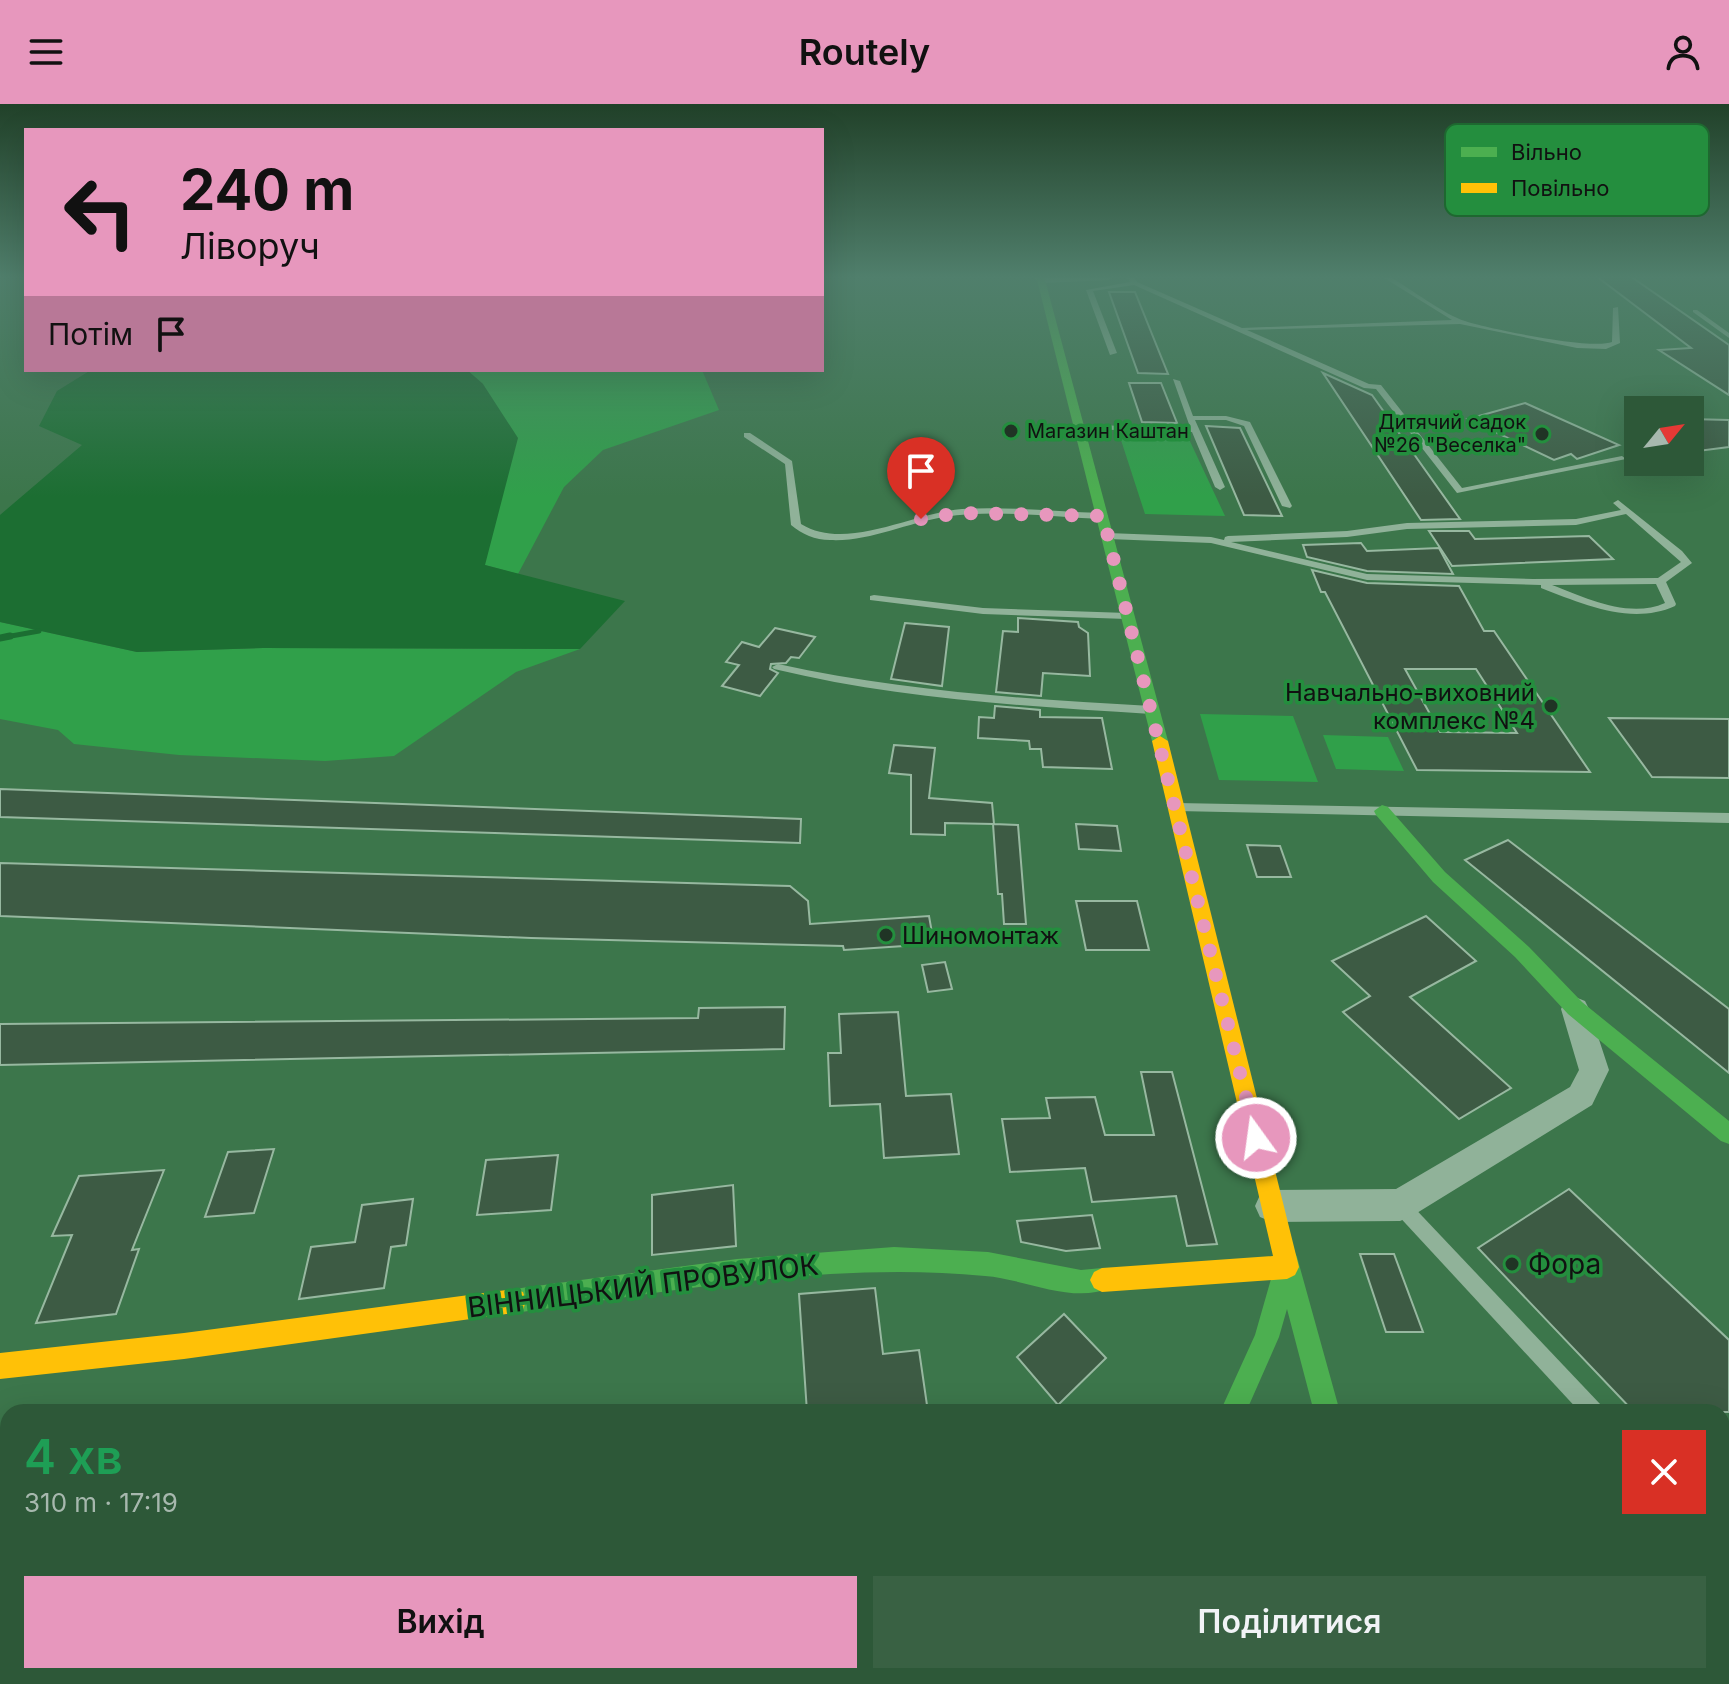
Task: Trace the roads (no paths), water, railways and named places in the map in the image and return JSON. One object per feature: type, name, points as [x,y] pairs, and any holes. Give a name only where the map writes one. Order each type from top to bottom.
[{"type":"main road","points":[[1059,350],[1177,807],[1287,1267],[1325,1404]]},
{"type":"main road","points":[[1382,811],[1439,877],[1522,952],[1575,1008],[1729,1134]]},
{"type":"main road","name":"ВІННИЦЬКИЙ ПРОВУЛОК","points":[[0,1366],[184,1346],[737,1271],[878,1260],[988,1264],[1081,1282],[1287,1267]]},
{"type":"main road","points":[[1237,1404],[1267,1337],[1287,1267]]},
{"type":"street","points":[[1272,1206],[1400,1205],[1581,1096],[1594,1070],[1575,1008]]},
{"type":"lane","points":[[1288,350],[1367,386],[1378,387],[1460,491],[1622,459]]},
{"type":"lane","points":[[1176,381],[1220,487]]},
{"type":"lane","points":[[1193,418],[1226,418],[1247,424],[1287,506]]},
{"type":"lane","points":[[1080,427],[1195,430]]},
{"type":"lane","points":[[747,435],[789,463],[796,525],[820,537],[834,538],[875,531],[948,513],[1103,516]]},
{"type":"lane","points":[[1211,540],[1367,577],[1533,582],[1660,581],[1687,563],[1618,503]]},
{"type":"lane","points":[[1108,536],[1211,540],[1347,534],[1407,526],[1576,522],[1628,511]]},
{"type":"lane","points":[[1533,582],[1598,605],[1634,611],[1661,611],[1671,604],[1660,581]]},
{"type":"lane","points":[[874,598],[983,611],[1127,616]]},
{"type":"lane","points":[[778,667],[854,685],[934,695],[1151,710]]},
{"type":"lane","points":[[1177,807],[1729,818]]},
{"type":"lane","points":[[1400,1205],[1587,1404]]},
{"type":"waterway","points":[[10,636],[0,638],[39,631]]},
{"type":"place","name":"Магазин Каштан","points":[[1011,431]]},
{"type":"place","name":"Дитячий садок №26 \"Веселка\"","points":[[1542,434]]},
{"type":"place","name":"Навчально-виховний комплекс №4","points":[[1551,706]]},
{"type":"place","name":"Шиномонтаж","points":[[886,935]]},
{"type":"place","name":"Фора","points":[[1512,1264]]}]
